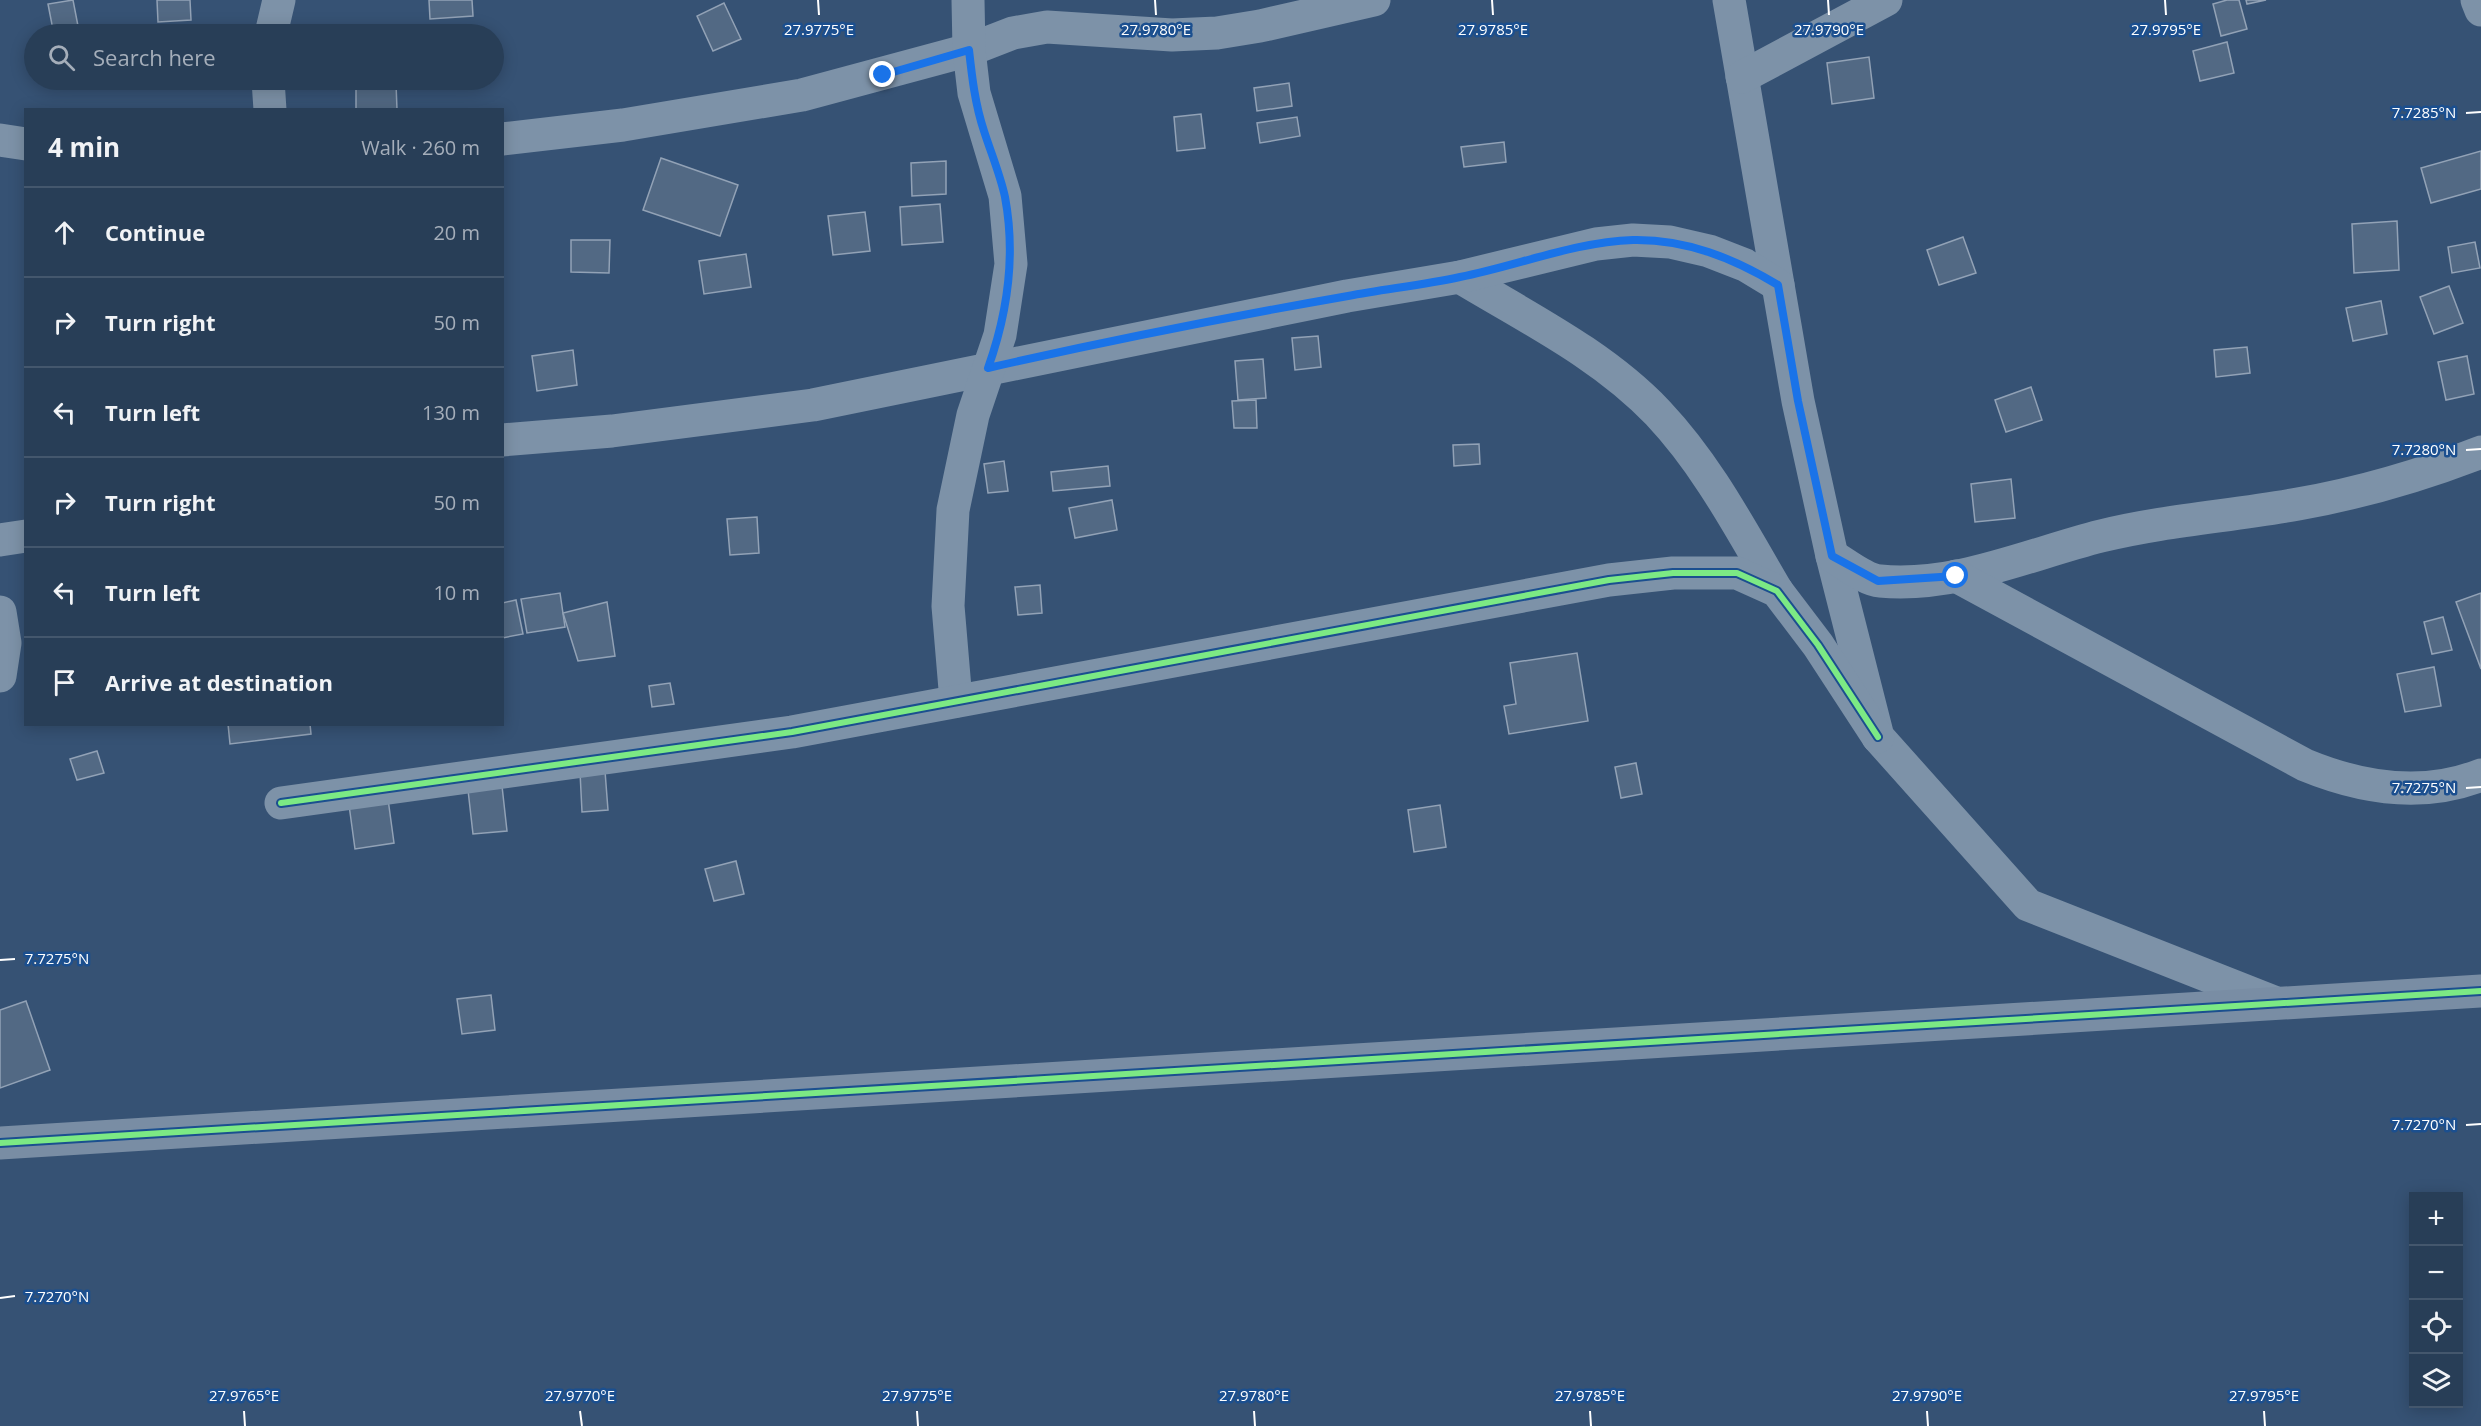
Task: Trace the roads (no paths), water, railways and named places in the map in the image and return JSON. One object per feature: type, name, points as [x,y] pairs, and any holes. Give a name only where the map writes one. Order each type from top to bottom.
[{"type":"street","points":[[273,24],[279,0]]},
{"type":"street","points":[[956,701],[948,606],[951,529],[961,462],[1000,334],[1011,264],[1010,230],[996,163],[974,93],[969,50],[968,0]]},
{"type":"street","points":[[504,139],[718,111],[802,95],[969,50],[1013,33],[1047,27],[1132,34],[1217,33],[1260,26],[1374,0]]},
{"type":"street","points":[[1729,0],[1798,401],[1832,556],[1878,737]]},
{"type":"street","points":[[1742,77],[1886,0]]},
{"type":"street","points":[[2477,0],[2481,10]]},
{"type":"street","points":[[269,90],[270,108]]},
{"type":"street","points":[[0,140],[24,144]]},
{"type":"street","points":[[504,440],[721,419],[870,394],[1347,296],[1460,277],[1596,244],[1633,240],[1670,242],[1709,251],[1745,265],[1778,285]]},
{"type":"street","points":[[1460,277],[1592,356],[1658,413],[1709,475],[1778,591],[1818,645],[1878,737],[2028,905],[2274,1002]]},
{"type":"street","points":[[1832,556],[1878,581],[1956,576],[2003,566],[2132,530],[2340,495],[2406,478],[2481,452]]},
{"type":"street","points":[[0,540],[24,536]]},
{"type":"street","points":[[281,803],[792,732],[1609,580],[1672,573],[1737,573],[1778,591]]},
{"type":"street","points":[[1956,576],[2305,765],[2329,775],[2354,783],[2391,788],[2430,788],[2468,781],[2481,775]]},
{"type":"street","points":[[0,612],[5,643],[0,676]]},
{"type":"street","points":[[0,1143],[2481,991]]}]
